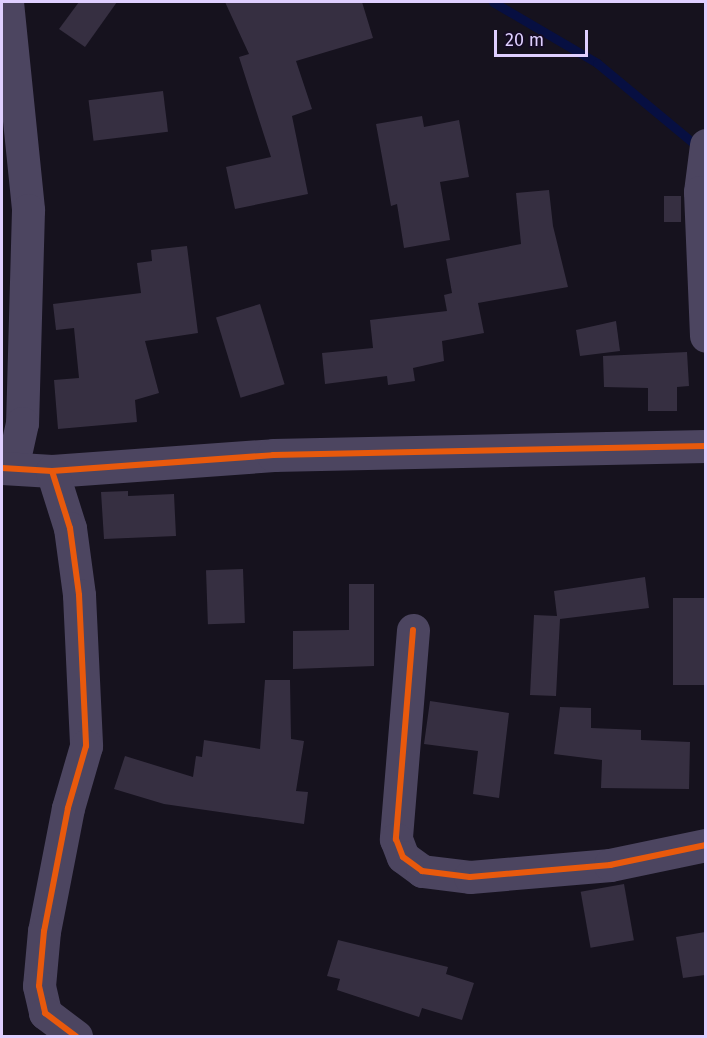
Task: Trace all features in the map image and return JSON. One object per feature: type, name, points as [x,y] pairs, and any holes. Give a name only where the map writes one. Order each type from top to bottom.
[{"type":"street","points":[[8,2],[28,210],[22,423],[7,468],[52,471],[273,455],[705,446]]},
{"type":"street","points":[[705,145],[700,192],[705,336]]},
{"type":"street","points":[[52,471],[70,528],[75,562],[86,746],[68,808],[44,931],[39,986],[45,1013],[76,1036]]},
{"type":"street","points":[[413,630],[396,839],[403,857],[422,871],[470,877],[610,865],[705,845]]},
{"type":"building","points":[[79,2],[117,2],[85,47],[59,29]]},
{"type":"building","points":[[225,2],[362,2],[373,38],[296,61],[312,109],[292,116],[308,194],[235,209],[226,167],[271,157],[239,57],[249,54]]},
{"type":"building","points":[[163,91],[168,132],[94,141],[89,100]]},
{"type":"building","points":[[422,116],[424,127],[459,120],[469,177],[440,182],[450,240],[404,248],[397,204],[391,206],[376,124]]},
{"type":"building","points":[[549,190],[553,226],[568,287],[478,303],[484,333],[442,341],[444,361],[413,368],[415,381],[388,385],[387,376],[325,384],[322,353],[373,348],[370,320],[447,311],[444,295],[452,293],[446,259],[521,244],[516,193]]},
{"type":"building","points":[[664,196],[681,196],[681,222],[664,222]]},
{"type":"building","points":[[187,246],[198,333],[145,341],[159,393],[135,400],[137,422],[58,429],[54,380],[79,378],[74,328],[56,330],[53,304],[141,293],[137,263],[152,261],[151,250]]},
{"type":"building","points":[[260,304],[285,384],[241,398],[216,317]]},
{"type":"building","points":[[616,321],[620,351],[580,356],[576,330]]},
{"type":"building","points":[[687,352],[689,386],[677,387],[677,411],[648,411],[648,388],[604,387],[603,356]]},
{"type":"building","points":[[128,491],[128,496],[174,494],[176,536],[104,539],[101,492]]},
{"type":"building","points":[[243,569],[245,623],[208,624],[206,570]]},
{"type":"building","points":[[645,577],[649,608],[560,619],[556,696],[530,695],[534,615],[557,616],[554,591]]},
{"type":"building","points":[[349,584],[374,584],[374,666],[293,669],[293,631],[349,630]]},
{"type":"building","points":[[673,598],[705,598],[705,685],[673,685]]},
{"type":"building","points":[[265,680],[290,680],[291,739],[304,741],[296,791],[308,792],[304,824],[164,804],[114,789],[125,756],[193,777],[196,756],[202,757],[204,740],[260,749]]},
{"type":"building","points":[[430,701],[509,713],[499,798],[473,794],[478,751],[424,744]]},
{"type":"building","points":[[560,707],[591,708],[591,728],[641,730],[641,740],[690,742],[689,789],[601,788],[602,760],[554,754]]},
{"type":"building","points":[[624,884],[634,940],[591,948],[581,892]]},
{"type":"building","points":[[705,932],[705,975],[683,978],[676,937]]},
{"type":"building","points":[[338,940],[448,967],[446,974],[474,983],[462,1020],[422,1008],[419,1017],[337,990],[340,979],[327,976]]},
{"type":"waterway","points":[[493,2],[597,63],[698,147]]},
{"type":"cycle path","points":[[2,468],[52,471],[273,455],[706,446]]},
{"type":"cycle path","points":[[52,471],[70,528],[79,595],[86,746],[68,808],[44,931],[39,986],[45,1013],[76,1036]]},
{"type":"cycle path","points":[[413,630],[396,839],[403,857],[422,871],[470,877],[610,865],[706,845]]}]
